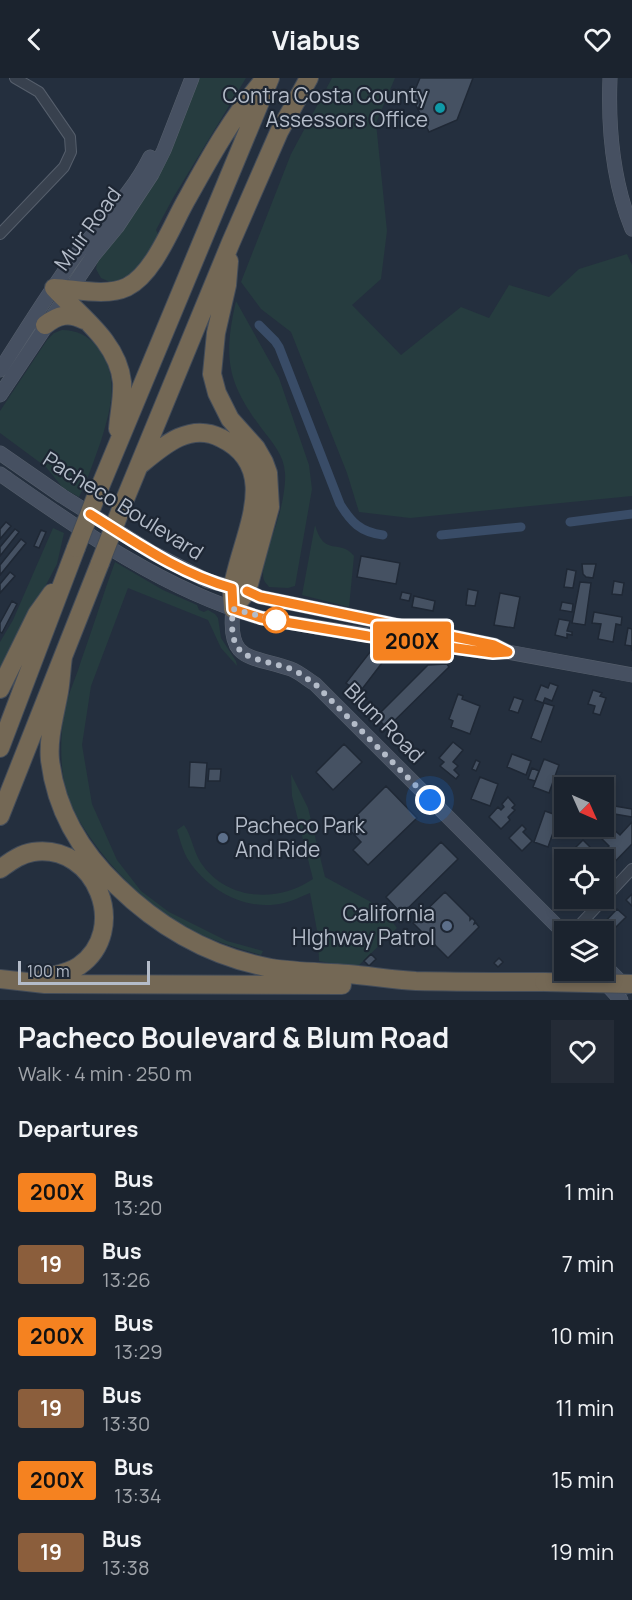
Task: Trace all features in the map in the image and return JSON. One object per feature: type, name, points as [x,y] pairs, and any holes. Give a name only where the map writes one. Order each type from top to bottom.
[{"type":"highway","points":[[63,292],[114,291],[128,286],[144,274],[246,101],[268,78]]},
{"type":"highway","points":[[0,748],[76,548],[268,78]]},
{"type":"highway","points":[[0,816],[121,509],[231,242],[279,132],[309,78]]},
{"type":"highway","points":[[231,242],[227,285],[216,333],[212,374],[217,393],[230,419],[256,448],[264,462],[268,473],[270,507],[233,609]]},
{"type":"highway","points":[[63,292],[110,348],[119,369],[122,384],[118,444]]},
{"type":"highway","points":[[45,325],[56,317],[67,315],[76,315],[87,322]]},
{"type":"highway","points":[[139,466],[173,439],[190,434],[216,435],[233,444],[245,456],[253,471],[255,501],[239,589]]},
{"type":"highway","points":[[0,689],[37,614],[66,574]]},
{"type":"highway","points":[[63,657],[59,696],[52,720],[50,757],[54,785],[65,817],[86,851],[106,876],[141,909],[188,940],[227,956],[271,968],[415,981],[632,984]]},
{"type":"highway","points":[[0,868],[16,857],[32,852],[62,855],[78,863],[93,877],[101,896],[104,915],[101,937],[95,951],[79,966],[68,971],[27,981]]},
{"type":"highway","points":[[0,979],[45,984],[399,985],[415,981]]},
{"type":"main road","name":"Muir Road","points":[[0,396],[63,292],[78,252],[144,168],[157,143],[183,78]]},
{"type":"main road","name":"Muir Road","points":[[0,370],[117,227],[152,174],[164,150],[192,78]]},
{"type":"main road","points":[[610,78],[609,119],[614,166],[632,230]]},
{"type":"main road","name":"Pacheco Boulevard","points":[[0,453],[151,553],[208,581],[260,597],[494,645],[508,652]]},
{"type":"main road","name":"Pacheco Boulevard","points":[[0,474],[67,521],[143,568],[202,598],[261,618],[368,636],[493,653],[508,652],[632,675]]},
{"type":"main road","name":"Blum Road","points":[[233,609],[231,625],[233,639],[238,650],[252,658],[293,670],[315,684],[554,923]]},
{"type":"main road","points":[[614,975],[632,993]]},
{"type":"main road","points":[[603,981],[621,1000]]},
{"type":"street","points":[[0,234],[64,167],[71,152],[70,137],[39,92],[15,78]]},
{"type":"street","points":[[583,921],[632,869]]},
{"type":"green space","points":[[197,78],[246,78],[173,198],[156,230],[159,236],[149,252],[135,270],[112,283],[101,278],[96,269],[98,259]]},
{"type":"green space","points":[[332,78],[395,78],[376,123],[387,231],[381,279],[352,305],[401,355],[461,307],[489,318],[509,285],[549,297],[579,269],[627,254],[632,265],[632,496],[410,518],[359,512],[347,473],[291,332],[261,309],[241,282],[291,154]]},
{"type":"green space","points":[[236,301],[279,378],[309,465],[312,489],[295,586],[288,588],[269,587],[264,580],[265,559],[282,502],[285,473],[280,455],[241,397],[231,369],[230,338]]},
{"type":"green space","points":[[62,330],[82,334],[91,340],[105,359],[111,381],[112,393],[105,429],[79,497],[63,488],[46,467],[0,433],[0,411],[47,340],[54,333]]},
{"type":"green space","points":[[315,525],[319,535],[328,545],[343,548],[354,556],[349,607],[302,595]]},
{"type":"green space","points":[[53,528],[64,533],[57,564],[0,672],[0,642],[13,620]]},
{"type":"green space","points":[[115,562],[163,590],[197,605],[199,610],[204,612],[208,610],[215,614],[218,618],[221,638],[237,666],[221,648],[208,620],[128,588],[91,686],[82,745],[92,804],[117,860],[141,891],[169,912],[227,941],[263,951],[261,955],[199,934],[176,922],[151,904],[121,876],[93,842],[72,807],[66,791],[61,752],[64,713]]},
{"type":"green space","points":[[291,774],[308,808],[325,877],[382,908],[397,928],[356,968],[319,961],[318,936],[310,893],[287,902],[270,905],[243,902],[218,890],[197,872],[182,846],[177,830],[184,825],[201,863],[212,876],[239,891],[269,895],[299,887],[313,879],[292,796]]},
{"type":"building","name":"Contra Costa County Assessors Office","points":[[420,78],[473,78],[457,120],[429,132],[412,97]]},
{"type":"building","points":[[6,522],[11,526],[0,539],[0,529]]},
{"type":"building","points":[[15,529],[19,532],[0,556],[0,547]]},
{"type":"building","points":[[41,530],[46,532],[39,548],[34,546]]},
{"type":"building","points":[[21,539],[26,543],[0,575],[0,565]]},
{"type":"building","points":[[361,556],[400,563],[396,584],[357,577]]},
{"type":"building","points":[[582,564],[596,564],[593,578],[583,574]]},
{"type":"building","points":[[567,569],[576,571],[573,588],[564,587]]},
{"type":"building","points":[[10,572],[15,576],[0,593],[0,584]]},
{"type":"building","points":[[614,581],[624,583],[622,595],[612,594]]},
{"type":"building","points":[[580,582],[591,583],[585,625],[572,623]]},
{"type":"building","points":[[468,589],[478,591],[475,606],[466,605]]},
{"type":"building","points":[[402,592],[411,594],[409,601],[400,599]]},
{"type":"building","points":[[500,593],[520,597],[514,628],[494,625]]},
{"type":"building","points":[[414,596],[435,601],[433,611],[412,607]]},
{"type":"building","points":[[12,601],[17,604],[2,633],[0,623]]},
{"type":"building","points":[[562,602],[573,604],[572,612],[560,610]]},
{"type":"building","points":[[594,612],[622,617],[621,625],[616,624],[613,642],[598,639],[601,624],[592,623]]},
{"type":"building","points":[[559,619],[570,621],[567,631],[572,632],[572,635],[567,634],[567,638],[555,635]]},
{"type":"building","points":[[628,628],[632,629],[632,651],[631,646],[625,645]]},
{"type":"building","points":[[370,652],[376,657],[378,653],[385,659],[359,693],[346,683]]},
{"type":"building","points":[[447,664],[449,667],[387,728],[376,717],[428,665]]},
{"type":"building","points":[[550,683],[558,686],[552,701],[545,698],[543,703],[535,700],[541,685],[548,688]]},
{"type":"building","points":[[593,690],[602,693],[600,696],[606,698],[600,715],[593,713],[595,706],[588,704]]},
{"type":"building","points":[[458,694],[463,696],[462,699],[480,706],[470,734],[451,727],[453,721],[449,719]]},
{"type":"building","points":[[514,697],[523,700],[518,713],[509,710]]},
{"type":"building","points":[[544,703],[554,706],[541,742],[531,738]]},
{"type":"building","points":[[453,742],[463,750],[453,762],[458,766],[454,770],[459,775],[456,779],[440,766],[444,762],[439,758]]},
{"type":"building","points":[[344,744],[362,762],[333,790],[316,772]]},
{"type":"building","points":[[512,754],[531,761],[526,775],[507,767]]},
{"type":"building","points":[[544,759],[559,765],[549,793],[533,787]]},
{"type":"building","points":[[476,760],[480,762],[476,771],[472,769]]},
{"type":"building","points":[[190,762],[207,763],[205,788],[189,787]]},
{"type":"building","points":[[532,768],[539,771],[535,781],[528,779]]},
{"type":"building","points":[[209,769],[221,769],[220,781],[208,781]]},
{"type":"building","points":[[480,777],[498,784],[490,806],[471,799]]},
{"type":"building","points":[[386,786],[417,818],[368,865],[353,850],[361,842],[346,826]]},
{"type":"building","points":[[508,797],[515,805],[512,808],[515,810],[508,817],[510,820],[501,829],[489,817],[498,807],[501,810],[504,807],[502,804]]},
{"type":"building","points":[[614,806],[632,809],[632,817],[614,814]]},
{"type":"building","points":[[545,811],[554,814],[554,830],[548,847],[534,842]]},
{"type":"building","points":[[632,822],[632,844],[614,863],[614,849],[606,849],[609,846],[600,837],[614,837],[614,830],[620,835]]},
{"type":"building","points":[[522,825],[526,829],[523,832],[532,841],[522,851],[509,838]]},
{"type":"building","points":[[583,840],[592,849],[574,849]]},
{"type":"building","points":[[441,842],[458,859],[402,914],[386,897]]},
{"type":"building","name":"California HIghway Patrol","points":[[445,892],[479,927],[448,958],[413,923]]},
{"type":"building","points":[[632,894],[632,906],[626,900]]},
{"type":"building","points":[[617,909],[626,917],[614,929],[614,921],[606,921]]},
{"type":"building","points":[[371,954],[376,959],[369,966],[364,961]]},
{"type":"building","points":[[499,958],[503,962],[498,967],[494,963]]},
{"type":"waterway","points":[[259,325],[279,347],[340,504],[348,516],[362,529],[383,535]]},
{"type":"waterway","points":[[570,522],[632,514]]},
{"type":"waterway","points":[[441,535],[521,527]]},
{"type":"bus line","name":"200X","points":[[90,514],[153,553],[208,581],[232,588],[233,609],[261,618],[368,636],[493,653],[508,652],[494,645],[260,597],[247,591]]},
{"type":"place","name":"Contra Costa County Assessors Office","points":[[440,108]]},
{"type":"place","name":"Pacheco Park And Ride","points":[[223,838]]},
{"type":"place","name":"California HIghway Patrol","points":[[447,926]]},
{"type":"route","points":[[276,620],[233,609],[231,625],[233,639],[238,650],[252,658],[293,670],[315,684],[430,800]]}]
